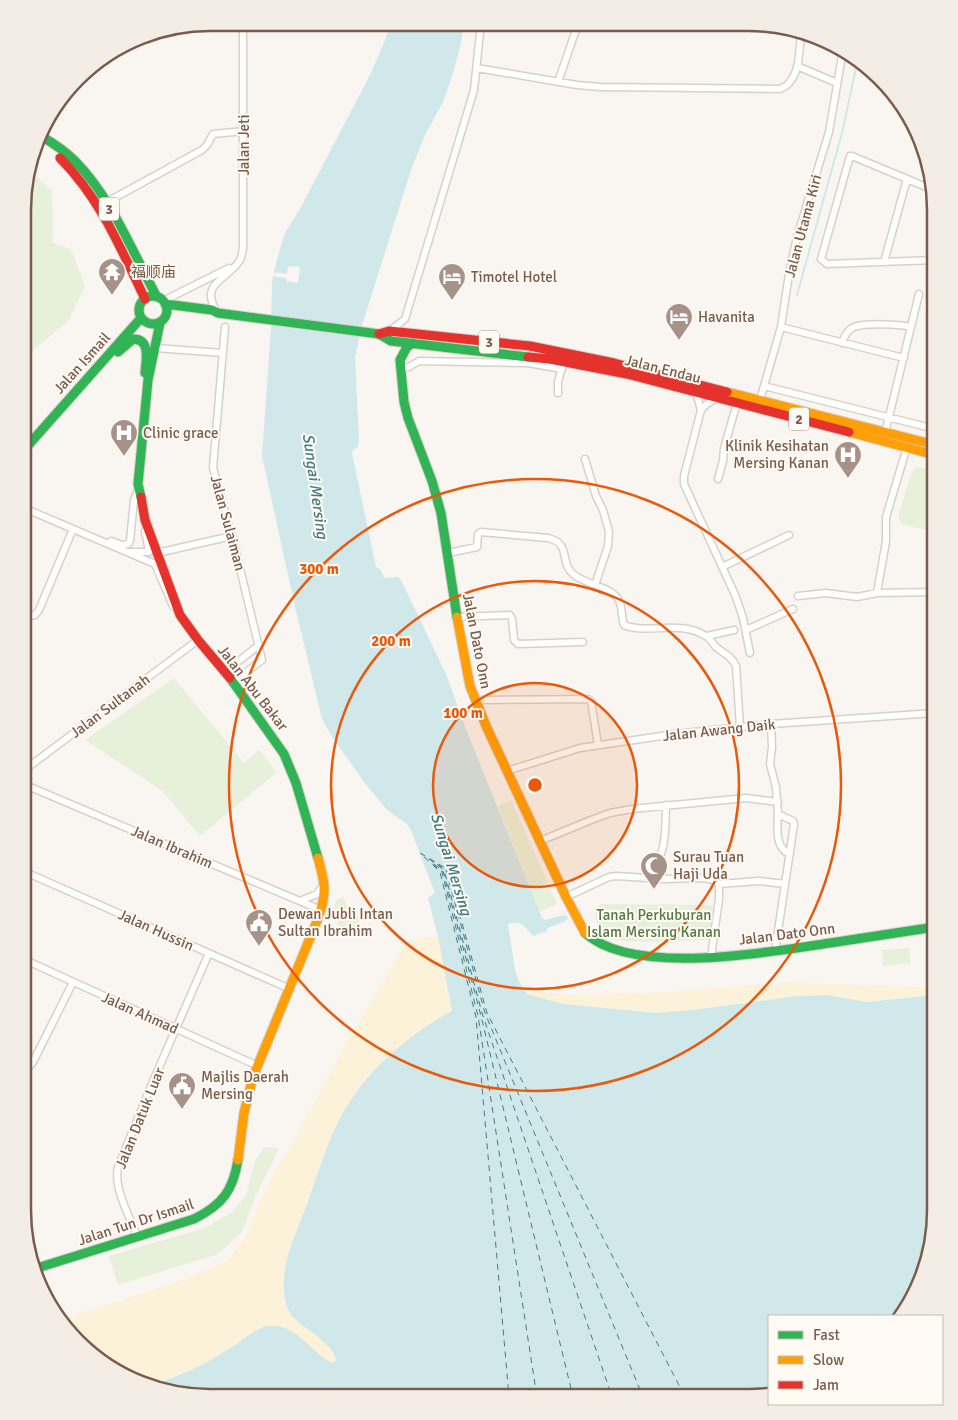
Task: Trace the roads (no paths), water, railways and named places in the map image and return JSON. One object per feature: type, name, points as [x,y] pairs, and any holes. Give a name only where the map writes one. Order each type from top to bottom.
[{"type":"main road","name":"3","points":[[46,140],[76,162],[106,203],[162,301]]},
{"type":"main road","name":"3","points":[[43,146],[69,166],[101,212],[145,299],[162,301]]},
{"type":"main road","points":[[145,299],[140,306],[141,318],[151,324],[162,321],[167,309],[162,301]]},
{"type":"main road","name":"Jalan Endau","points":[[162,301],[235,316],[379,334],[391,341],[627,374],[694,389],[760,400],[927,443]]},
{"type":"main road","name":"Jalan Endau","points":[[162,321],[183,313],[211,316],[218,313]]},
{"type":"main road","name":"Jalan Ismail","points":[[31,442],[141,318]]},
{"type":"main road","name":"Jalan Abu Bakar","points":[[162,321],[148,380],[138,490],[145,520],[180,615],[233,682],[284,754],[296,783],[325,883],[324,900],[321,910],[258,1066]]},
{"type":"main road","name":"Jalan Endau","points":[[379,334],[389,331],[413,333],[551,350],[628,366],[718,398],[927,453]]},
{"type":"main road","points":[[90,376],[95,374],[126,344],[138,338],[144,341],[146,346],[145,376],[148,380]]},
{"type":"main road","name":"Jalan Dato Onn","points":[[391,341],[401,365],[405,410],[432,481],[441,513],[466,674],[475,700],[507,771],[586,934],[602,945],[627,953],[711,957],[775,951],[927,929]]},
{"type":"main road","points":[[401,365],[407,347],[413,343]]},
{"type":"main road","name":"Jalan Tun Dr Ismail","points":[[41,1267],[206,1214],[219,1205],[227,1196],[235,1178],[245,1104],[258,1066]]},
{"type":"street","name":"Jalan Jeti","points":[[236,265],[240,260],[243,248],[243,31]]},
{"type":"street","points":[[389,331],[405,319],[474,90],[480,31]]},
{"type":"street","points":[[558,82],[576,31]]},
{"type":"street","points":[[477,68],[558,82],[601,87],[780,90],[792,82],[797,66],[800,39]]},
{"type":"street","name":"Jalan Utama Kiri","points":[[760,400],[781,327],[793,257],[825,147],[841,57]]},
{"type":"street","points":[[797,66],[837,83]]},
{"type":"street","points":[[106,203],[202,150],[214,134],[244,131]]},
{"type":"street","points":[[925,186],[850,156],[821,259],[828,264],[927,260]]},
{"type":"street","points":[[884,262],[907,179]]},
{"type":"street","points":[[162,301],[236,265]]},
{"type":"street","points":[[218,313],[212,303],[211,291],[236,265]]},
{"type":"street","points":[[885,433],[919,294]]},
{"type":"street","points":[[405,319],[413,333]]},
{"type":"street","points":[[842,343],[846,334],[854,327],[895,324],[911,327]]},
{"type":"street","name":"Jalan Sulaiman","points":[[225,327],[214,468],[262,660],[233,682]]},
{"type":"street","points":[[781,327],[904,358]]},
{"type":"street","points":[[155,348],[223,353]]},
{"type":"street","points":[[401,365],[409,367],[419,361],[529,359]]},
{"type":"street","points":[[558,393],[558,382],[563,365]]},
{"type":"street","points":[[764,386],[927,427]]},
{"type":"street","points":[[694,389],[701,410]]},
{"type":"street","points":[[718,398],[701,410],[684,476],[684,484],[739,605],[750,653]]},
{"type":"street","points":[[718,479],[724,448],[737,403]]},
{"type":"street","points":[[877,593],[886,541],[886,517],[907,447]]},
{"type":"street","points":[[585,459],[609,532],[608,546],[595,585]]},
{"type":"street","points":[[102,541],[107,540],[122,545],[130,542],[134,500],[138,490]]},
{"type":"street","points":[[31,511],[155,564],[169,598],[176,612],[180,615]]},
{"type":"street","points":[[127,552],[149,552],[150,548],[144,525],[145,520]]},
{"type":"street","points":[[31,616],[35,616],[39,610],[73,529]]},
{"type":"street","points":[[448,553],[477,547],[478,534],[481,532],[548,538],[560,544],[571,572],[613,594],[618,599],[624,626],[685,628],[707,636],[717,648],[735,662],[740,727]]},
{"type":"street","points":[[722,566],[789,535]]},
{"type":"street","points":[[156,553],[232,536]]},
{"type":"street","points":[[798,596],[826,594],[857,597],[877,593],[927,592]]},
{"type":"street","points":[[746,630],[793,609]]},
{"type":"street","points":[[457,617],[510,615],[514,640],[518,644],[583,642]]},
{"type":"street","points":[[707,636],[734,630]]},
{"type":"street","name":"Jalan Sultanah","points":[[31,765],[198,640]]},
{"type":"street","points":[[224,672],[259,646]]},
{"type":"street","points":[[475,700],[588,699],[591,702],[598,745]]},
{"type":"street","name":"Jalan Awang Daik","points":[[507,771],[598,745],[674,734],[771,724],[927,714]]},
{"type":"street","points":[[771,724],[772,747],[770,764],[778,802],[777,834],[785,852],[790,854]]},
{"type":"street","name":"Jalan Ibrahim","points":[[31,787],[321,910]]},
{"type":"street","points":[[540,841],[610,813],[666,805],[746,798],[778,802]]},
{"type":"street","points":[[649,877],[664,850],[666,805]]},
{"type":"street","points":[[775,951],[793,822],[778,814]]},
{"type":"street","name":"Jalan Hussin","points":[[31,875],[290,988]]},
{"type":"street","points":[[566,896],[612,876],[663,879],[704,878],[714,880],[719,884],[759,881],[785,884]]},
{"type":"street","points":[[300,901],[317,894],[325,883]]},
{"type":"street","points":[[711,957],[719,899],[719,884]]},
{"type":"street","name":"Jalan Datuk Luar","points":[[137,1236],[118,1187],[117,1172],[150,1088],[209,953]]},
{"type":"street","name":"Jalan Ahmad","points":[[31,963],[258,1066]]},
{"type":"street","points":[[31,1064],[73,982]]},
{"type":"water","name":"Sungai Mersing","points":[[388,31],[463,31],[453,73],[443,102],[425,135],[411,170],[363,322],[355,357],[359,441],[357,448],[352,453],[376,567],[381,570],[384,578],[398,577],[401,580],[446,674],[466,729],[542,918],[545,920],[564,915],[569,917],[564,922],[547,928],[547,931],[533,936],[520,923],[508,924],[515,970],[519,982],[527,994],[563,1004],[657,1013],[798,996],[827,995],[867,1002],[927,996],[927,1210],[921,1256],[913,1278],[893,1315],[768,1315],[768,1387],[748,1389],[210,1389],[161,1382],[180,1375],[218,1356],[254,1332],[267,1326],[277,1326],[289,1330],[332,1363],[336,1361],[331,1349],[297,1321],[287,1308],[284,1277],[288,1254],[335,1128],[358,1089],[382,1063],[409,1039],[452,1011],[438,936],[428,898],[435,893],[411,830],[407,824],[387,810],[364,782],[322,719],[262,456],[271,330],[272,282],[276,263],[285,233],[300,209],[371,73]]},
{"type":"waterway","points":[[797,295],[842,133],[856,67]]},
{"type":"place","name":"福顺庙","points":[[112,296]]},
{"type":"place","name":"Timotel Hotel","points":[[452,301]]},
{"type":"place","name":"Havanita","points":[[679,341]]},
{"type":"place","name":"Clinic grace","points":[[124,457]]},
{"type":"place","name":"Klinik Kesihatan Mersing Kanan","points":[[848,479]]},
{"type":"place","name":"Surau Tuan Haji Uda","points":[[654,890]]},
{"type":"place","name":"Dewan Jubli Intan Sultan Ibrahim","points":[[259,947]]},
{"type":"place","name":"Majlis Daerah Mersing","points":[[182,1110]]},
{"type":"park label","name":"Tanah Perkuburan Islam Mersing Kanan","points":[[654,924]]}]
